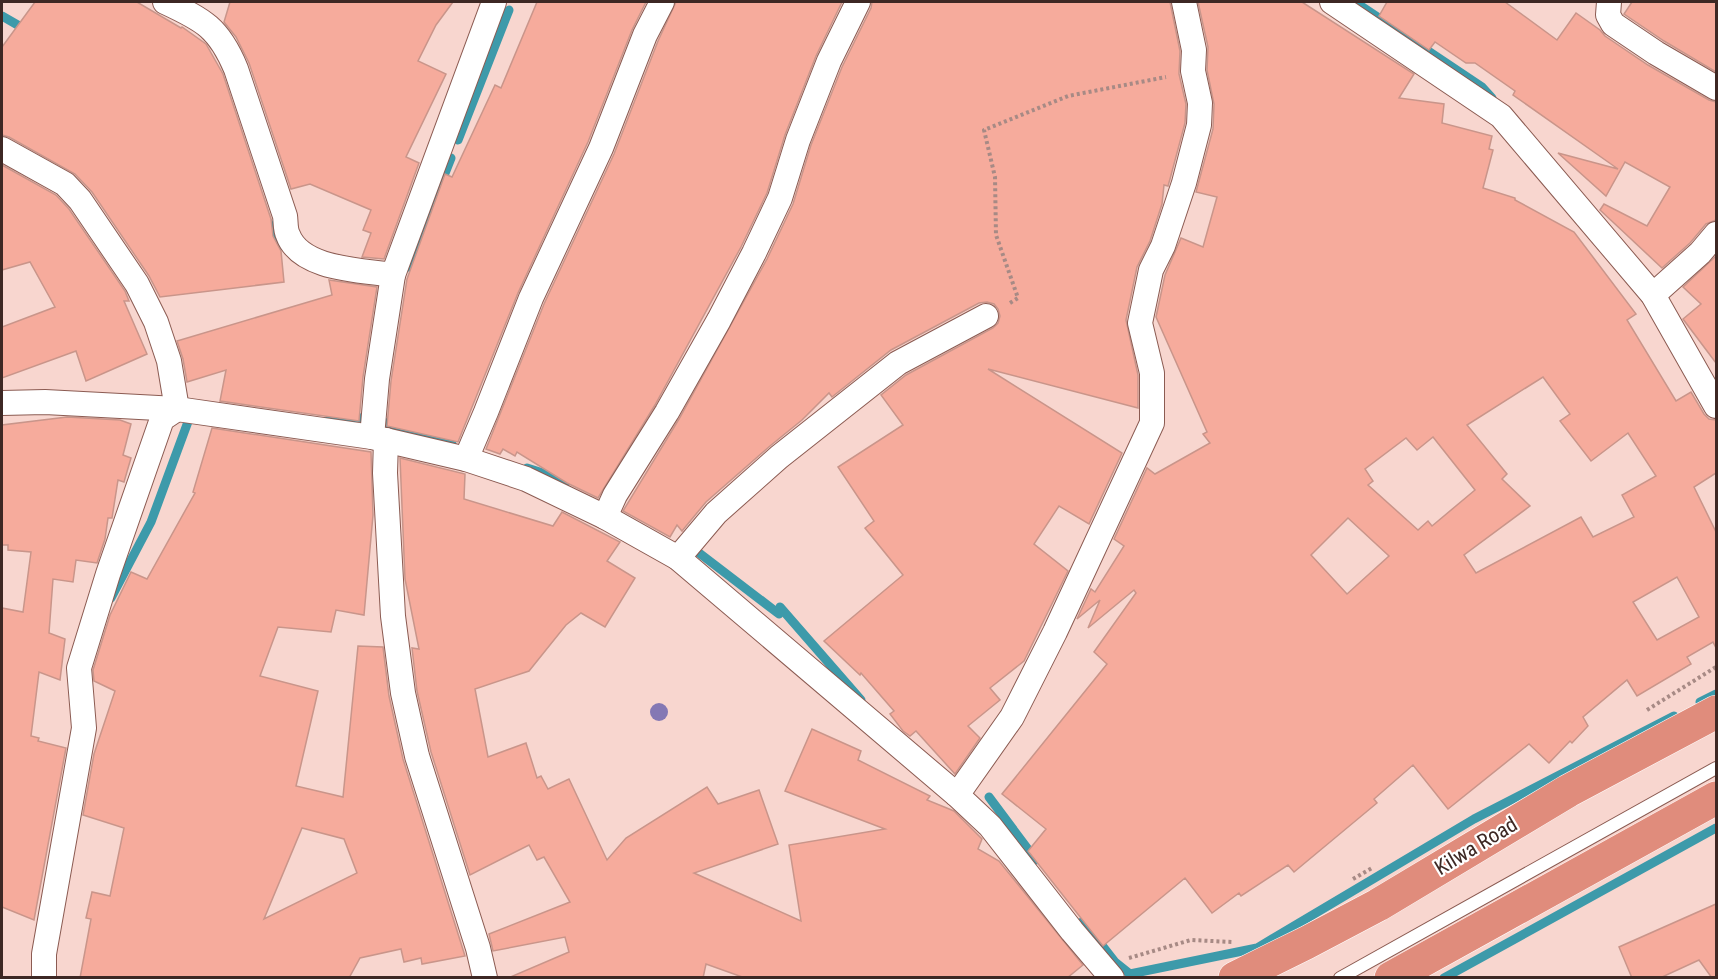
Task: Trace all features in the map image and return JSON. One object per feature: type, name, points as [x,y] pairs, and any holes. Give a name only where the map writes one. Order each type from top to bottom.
[{"type":"highway","name":"Kilwa Road","points":[[1235,978],[1378,905],[1568,791],[1716,712]]},
{"type":"highway","points":[[1391,978],[1716,798]]},
{"type":"street","points":[[165,2],[201,19],[228,48],[285,216],[288,235],[296,249],[320,264],[393,275]]},
{"type":"street","points":[[485,978],[478,948],[417,756],[403,693],[393,616],[385,474],[379,438],[377,379],[393,275],[494,2]]},
{"type":"street","points":[[466,459],[531,298],[601,148],[645,35],[662,2]]},
{"type":"street","points":[[605,517],[615,495],[667,412],[719,320],[758,244],[780,198],[798,140],[829,61],[858,2]]},
{"type":"street","points":[[957,795],[1012,717],[1055,632],[1152,423],[1152,374],[1140,322],[1151,270],[1163,246],[1184,183],[1199,125],[1200,103],[1193,71],[1194,51],[1184,2]]},
{"type":"street","points":[[1332,2],[1501,116],[1653,294],[1716,406]]},
{"type":"street","points":[[1610,2],[1608,15],[1613,24],[1656,53],[1716,88]]},
{"type":"street","points":[[2,149],[65,184],[80,200],[136,284],[156,322],[169,361],[177,409]]},
{"type":"street","points":[[1653,294],[1700,253],[1716,234]]},
{"type":"street","points":[[678,558],[716,513],[788,450],[898,363],[986,316]]},
{"type":"street","points":[[2,403],[45,402],[177,409],[379,438],[466,459],[525,479],[605,517],[678,558],[957,795],[990,826],[1072,931],[1112,977]]},
{"type":"street","points":[[44,978],[44,954],[84,728],[79,668],[108,574],[162,419],[177,409]]},
{"type":"lane","points":[[1341,978],[1716,768]]},
{"type":"path","points":[[986,316],[1018,298],[996,235],[995,177],[984,130],[1068,96],[1193,71]]},
{"type":"path","points":[[1644,712],[1716,668]]},
{"type":"path","points":[[1350,881],[1380,864]]},
{"type":"path","points":[[1112,977],[1115,962],[1191,940],[1230,943],[1239,940]]},
{"type":"building","points":[[35,2],[137,2],[182,27],[206,44],[223,74],[271,219],[273,236],[281,251],[284,282],[160,297],[149,276],[92,192],[75,174],[2,135],[2,47]]},
{"type":"building","points":[[230,2],[453,2],[436,25],[418,61],[446,74],[406,157],[419,163],[384,259],[362,257],[371,233],[363,230],[371,210],[310,184],[291,189],[249,63],[236,37],[224,22]]},
{"type":"building","points":[[537,2],[646,2],[632,30],[588,142],[518,293],[458,442],[387,426],[391,381],[407,279],[445,174],[452,177],[495,85],[501,88]]},
{"type":"building","points":[[676,2],[842,2],[816,56],[785,135],[767,193],[741,247],[655,405],[598,498],[567,483],[517,452],[515,456],[503,449],[500,454],[486,449],[544,304],[614,154],[658,41]]},
{"type":"building","points":[[872,2],[1170,2],[1180,51],[1179,74],[1186,104],[1185,123],[1170,179],[1168,186],[1164,185],[1162,204],[1150,241],[1137,267],[1126,320],[1138,375],[1138,408],[988,369],[1122,453],[1089,524],[1059,506],[1034,544],[1068,571],[1024,661],[990,688],[1000,700],[968,726],[980,738],[955,774],[916,731],[910,736],[903,731],[890,714],[894,711],[861,673],[860,675],[824,641],[903,575],[865,528],[874,521],[838,467],[903,425],[881,395],[906,375],[993,328],[1000,316],[994,304],[979,303],[891,350],[832,397],[829,393],[802,420],[706,502],[682,531],[677,525],[670,537],[623,511],[679,419],[767,259],[793,204],[811,145],[842,67]]},
{"type":"building","points":[[1198,2],[1302,2],[1414,74],[1399,98],[1444,104],[1442,123],[1492,136],[1489,149],[1493,150],[1483,188],[1515,198],[1574,232],[1636,314],[1627,320],[1676,401],[1691,392],[1704,414],[1709,419],[1716,420],[1716,473],[1694,487],[1716,532],[1716,648],[1713,642],[1687,657],[1691,664],[1637,696],[1627,680],[1583,717],[1588,726],[1549,763],[1529,744],[1448,809],[1413,765],[1374,799],[1377,803],[1294,872],[1288,865],[1241,896],[1239,893],[1212,913],[1185,878],[1103,946],[1028,851],[1046,829],[1002,794],[1107,664],[1094,652],[1136,593],[1134,590],[1088,628],[1100,600],[1077,619],[1091,589],[1095,592],[1124,546],[1114,539],[1147,468],[1155,474],[1210,443],[1203,434],[1207,432],[1156,317],[1165,275],[1181,238],[1203,247],[1217,197],[1196,192],[1213,129],[1214,104],[1207,70],[1208,47]],"holes":[[[1543,377],[1570,414],[1560,421],[1591,461],[1628,433],[1656,476],[1622,495],[1634,517],[1593,537],[1581,517],[1476,573],[1464,555],[1530,506],[1502,479],[1507,474],[1467,425]],[[1433,437],[1475,490],[1432,526],[1428,521],[1418,530],[1368,485],[1373,481],[1365,469],[1406,438],[1417,450]],[[1348,518],[1389,556],[1347,594],[1311,555]],[[1677,577],[1699,617],[1657,640],[1633,602]]]},
{"type":"building","points":[[1387,2],[1505,2],[1557,40],[1576,13],[1648,65],[1716,102],[1716,220],[1706,224],[1690,243],[1662,268],[1600,210],[1604,204],[1647,226],[1670,187],[1625,162],[1606,196],[1558,153],[1618,169],[1513,95],[1515,91],[1475,63],[1466,63],[1435,42],[1429,50],[1379,16]]},
{"type":"building","points":[[1632,2],[1716,2],[1716,72],[1624,14]]},
{"type":"building","points":[[2,165],[56,195],[69,209],[125,291],[129,301],[124,301],[147,354],[86,381],[76,351],[2,378],[2,327],[55,307],[30,262],[2,270]]},
{"type":"building","points":[[1716,256],[1716,363],[1683,319],[1701,304],[1683,287]]},
{"type":"building","points":[[329,280],[377,287],[363,377],[359,421],[220,401],[226,370],[187,382],[177,341],[332,295]]},
{"type":"building","points":[[67,417],[120,420],[131,424],[123,455],[131,458],[124,482],[118,480],[112,518],[108,518],[105,539],[97,563],[76,560],[73,582],[53,579],[49,633],[65,639],[60,680],[39,672],[31,736],[39,738],[38,741],[66,748],[34,920],[2,907],[2,608],[23,612],[31,552],[8,550],[8,545],[2,545],[2,425]]},
{"type":"building","points":[[212,428],[371,452],[373,515],[364,615],[336,610],[331,632],[278,627],[260,676],[318,691],[296,786],[343,797],[358,646],[383,647],[389,696],[403,759],[465,956],[422,964],[421,958],[404,962],[401,949],[360,958],[349,978],[80,978],[91,919],[86,918],[92,892],[110,896],[124,828],[83,815],[94,754],[115,691],[94,681],[93,670],[110,615],[131,572],[147,579],[195,493],[193,492]],"holes":[[[302,828],[344,839],[357,873],[264,919]]]},
{"type":"building","points":[[400,458],[465,474],[464,499],[553,526],[562,512],[620,542],[607,561],[635,578],[605,627],[581,613],[566,625],[529,671],[475,689],[488,757],[526,743],[537,778],[541,776],[548,789],[569,779],[607,860],[626,838],[707,787],[718,804],[759,790],[778,844],[694,873],[801,921],[789,845],[885,829],[785,791],[812,729],[861,751],[858,760],[930,796],[927,800],[954,811],[982,839],[978,849],[999,861],[1083,965],[1067,978],[745,978],[706,964],[703,978],[508,978],[569,952],[565,937],[493,951],[489,934],[570,902],[544,857],[537,860],[529,845],[470,875],[431,752],[417,691],[412,648],[419,649],[405,579]]},
{"type":"building","points":[[1716,904],[1716,978],[1712,978],[1699,960],[1660,978],[1632,978],[1619,947]]},
{"type":"waterway","points":[[1355,2],[1482,87],[1492,98]]},
{"type":"waterway","points":[[458,140],[509,10]]},
{"type":"waterway","points":[[2,16],[28,31]]},
{"type":"waterway","points":[[408,267],[451,158]]},
{"type":"waterway","points":[[268,222],[276,238],[285,247]]},
{"type":"waterway","points":[[324,422],[357,417],[364,419]]},
{"type":"waterway","points":[[111,598],[151,522],[189,419]]},
{"type":"waterway","points":[[374,419],[452,444]]},
{"type":"waterway","points":[[527,468],[568,481]]},
{"type":"waterway","points":[[690,546],[779,614]]},
{"type":"waterway","points":[[780,607],[861,700]]},
{"type":"waterway","points":[[1700,702],[1716,694]]},
{"type":"waterway","points":[[1083,921],[1115,962],[1130,974],[1257,948],[1474,819],[1674,716]]},
{"type":"waterway","points":[[989,797],[1036,860]]},
{"type":"waterway","points":[[1444,978],[1716,828]]}]
